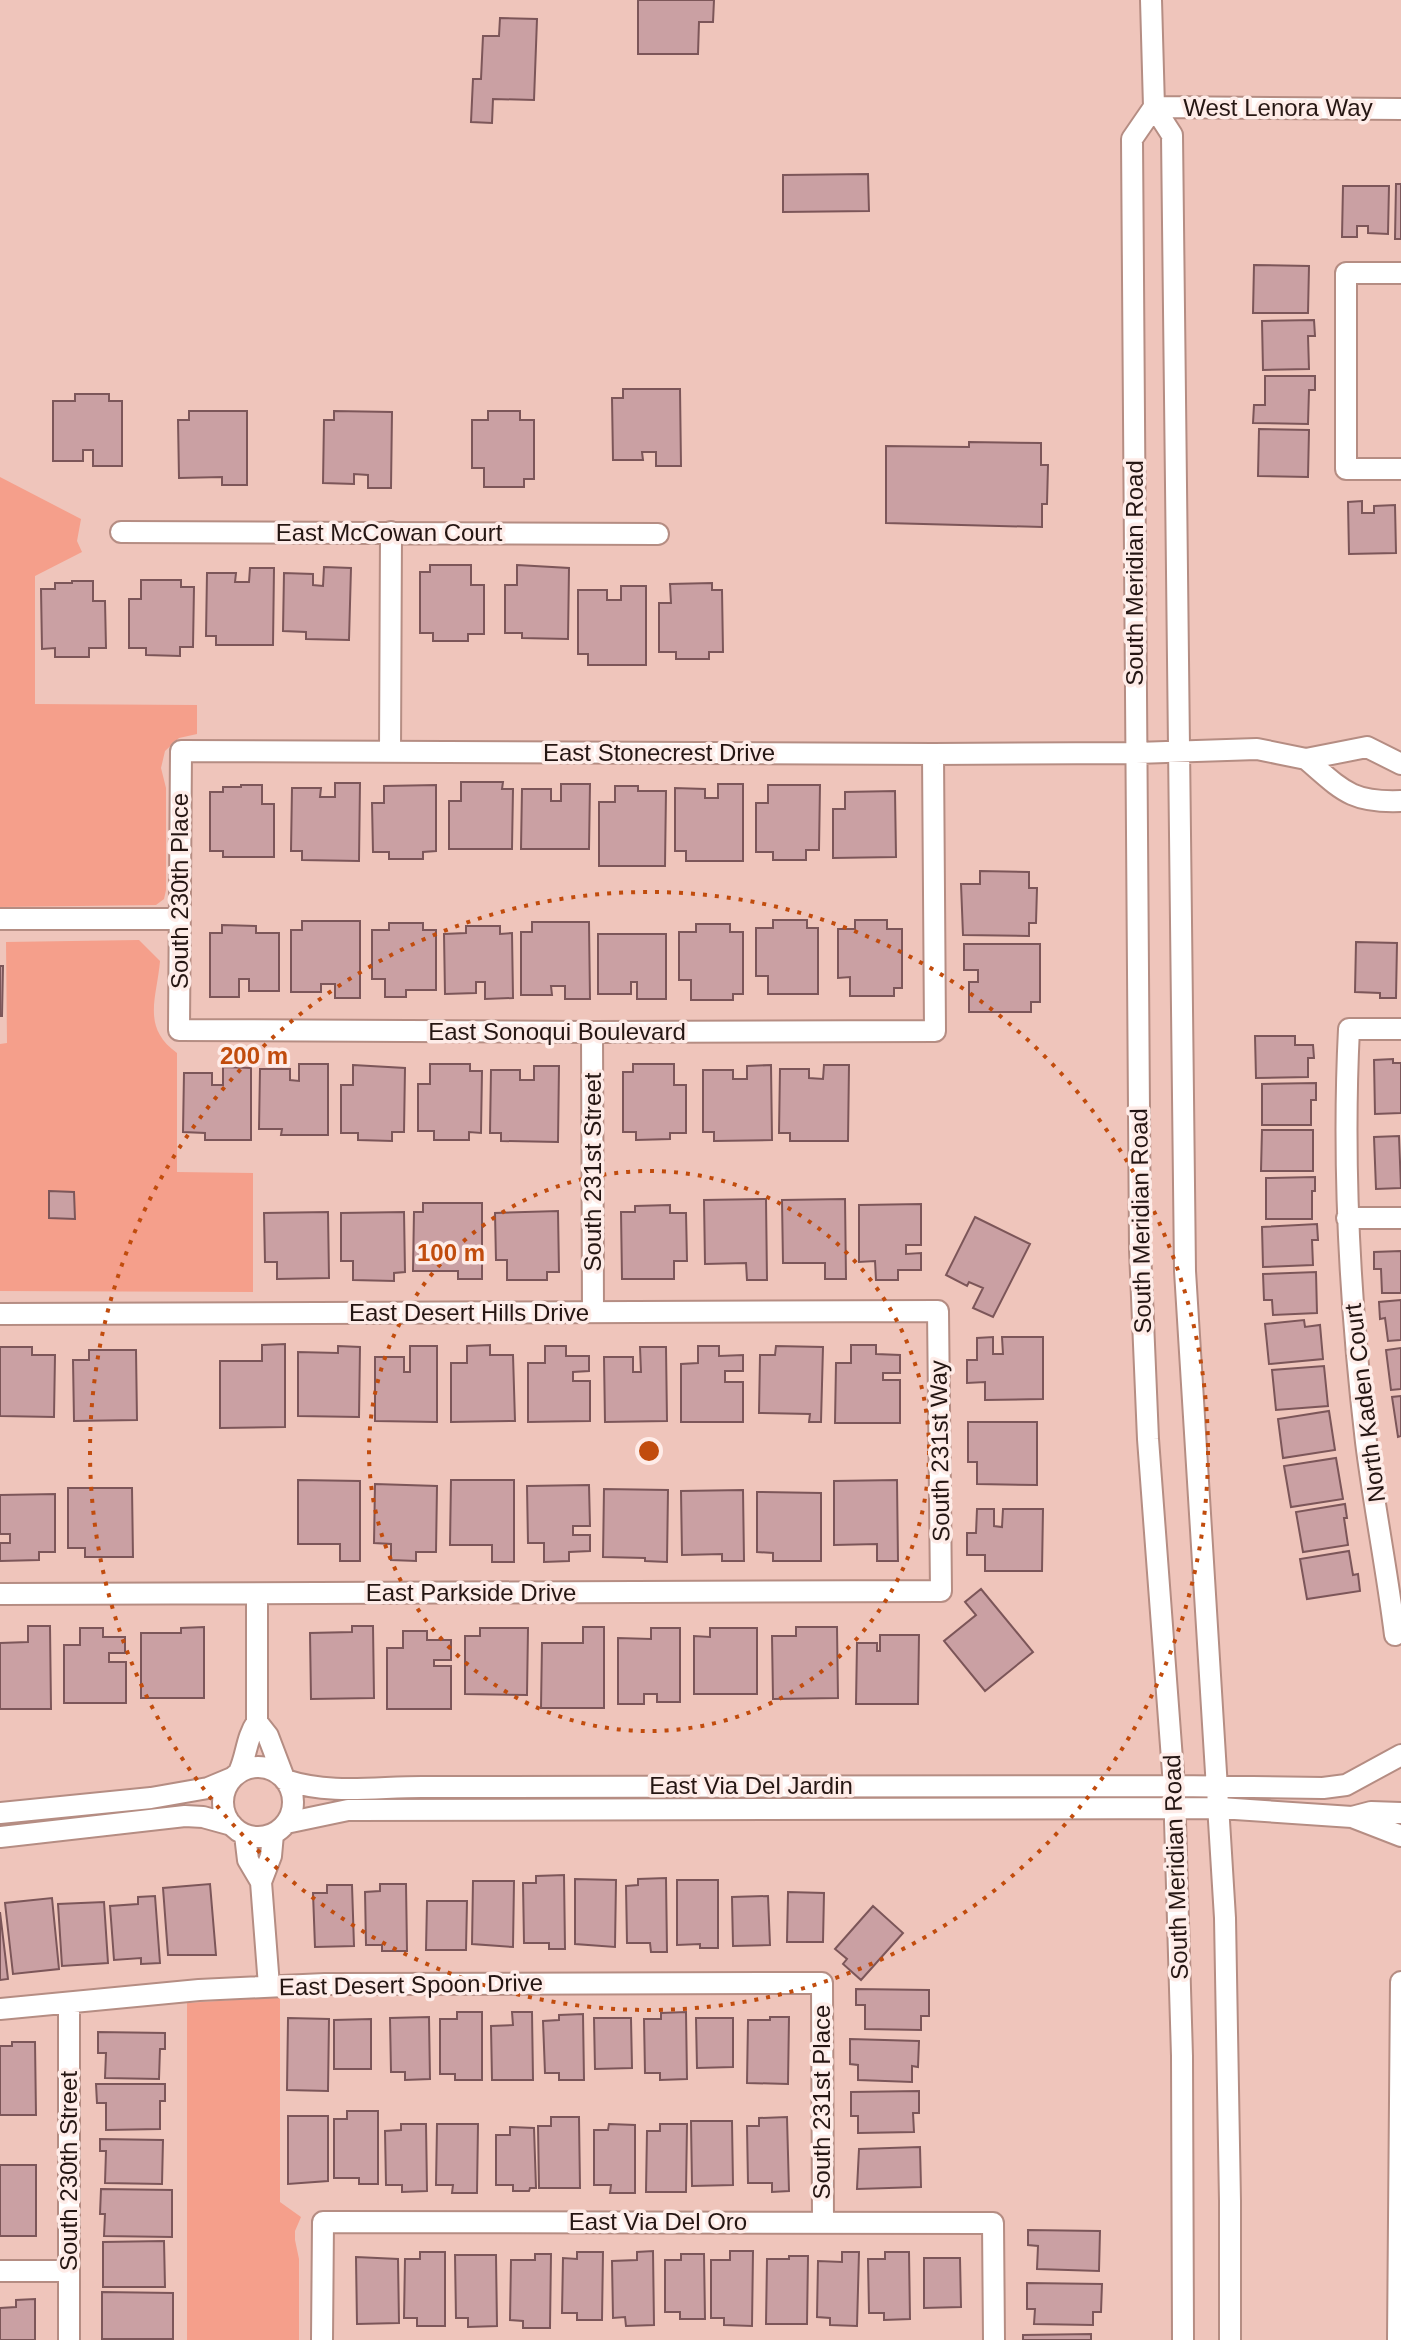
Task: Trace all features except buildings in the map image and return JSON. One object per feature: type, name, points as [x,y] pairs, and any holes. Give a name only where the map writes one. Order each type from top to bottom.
[{"type":"street","name":"South Meridian Road","points":[[1151,0],[1154,107],[1172,135],[1187,1313],[1225,1918],[1230,2340]]},
{"type":"street","name":"South Meridian Road","points":[[1154,107],[1132,139],[1141,1304],[1175,1809],[1182,2056],[1183,2340]]},
{"type":"street","name":"West Lenora Way","points":[[1154,107],[1401,109]]},
{"type":"street","points":[[1401,273],[1346,273],[1346,469],[1401,469]]},
{"type":"street","name":"East McCowan Court","points":[[121,532],[658,534]]},
{"type":"street","points":[[390,752],[391,532]]},
{"type":"street","points":[[1306,759],[1367,747],[1401,764]]},
{"type":"street","name":"East Stonecrest Drive","points":[[181,751],[933,754],[1257,749],[1306,759]]},
{"type":"street","name":"South 230th Place","points":[[179,1030],[181,751]]},
{"type":"street","name":"East Sonoqui Boulevard","points":[[179,1030],[935,1031],[933,754]]},
{"type":"street","points":[[1306,759],[1341,790],[1371,802],[1400,798]]},
{"type":"street","points":[[0,919],[179,919]]},
{"type":"street","name":"North Kaden Court","points":[[1395,1635],[1367,1445],[1354,1328],[1347,1218],[1346,1090],[1349,1029],[1401,1029]]},
{"type":"street","name":"South 231st Street","points":[[592,1032],[593,1312]]},
{"type":"street","points":[[1347,1218],[1401,1218]]},
{"type":"street","name":"East Desert Hills Drive","points":[[0,1314],[938,1311]]},
{"type":"street","name":"South 231st Way","points":[[938,1311],[941,1591]]},
{"type":"street","name":"East Parkside Drive","points":[[0,1594],[941,1591]]},
{"type":"street","points":[[257,1594],[257,1722],[249,1735],[246,1758],[223,1797],[223,1807],[238,1830],[248,1860],[261,1882]]},
{"type":"street","points":[[257,1722],[268,1736],[290,1787],[293,1806],[279,1829],[261,1882],[269,1986]]},
{"type":"street","name":"East Via Del Jardin","points":[[284,1779],[331,1790],[410,1787],[1310,1788],[1346,1785],[1401,1755]]},
{"type":"street","points":[[0,1813],[151,1798],[208,1788],[258,1767],[267,1768],[284,1779]]},
{"type":"street","name":"East Via Del Jardin","points":[[279,1829],[348,1810],[1220,1808],[1352,1817]]},
{"type":"street","points":[[1352,1817],[1371,1812],[1401,1813]]},
{"type":"street","points":[[0,1837],[185,1816],[203,1817],[254,1837],[279,1829]]},
{"type":"street","points":[[1352,1817],[1401,1836]]},
{"type":"street","name":"East Desert Spoon Drive","points":[[0,2009],[269,1986],[391,1982],[822,1983]]},
{"type":"street","points":[[1399,2329],[1401,1982]]},
{"type":"street","name":"South 231st Place","points":[[822,1983],[823,2222]]},
{"type":"street","name":"South 230th Street","points":[[69,2003],[69,2340]]},
{"type":"street","name":"East Via Del Oro","points":[[322,2340],[323,2222],[993,2223],[994,2340]]},
{"type":"street","points":[[0,2271],[69,2271]]},
{"type":"shaded area","points":[[0,477],[81,519],[77,541],[82,552],[35,576],[35,704],[197,705],[197,734],[179,738],[165,751],[161,768],[166,788],[166,890],[164,899],[156,905],[0,907]]},
{"type":"shaded area","points":[[139,940],[160,961],[155,1022],[166,1043],[177,1053],[177,1172],[253,1173],[253,1292],[0,1291],[0,1044],[7,1043],[6,942]]},
{"type":"shaded area","points":[[280,1997],[280,2202],[301,2217],[295,2231],[299,2259],[299,2340],[187,2340],[187,2003]]}]
